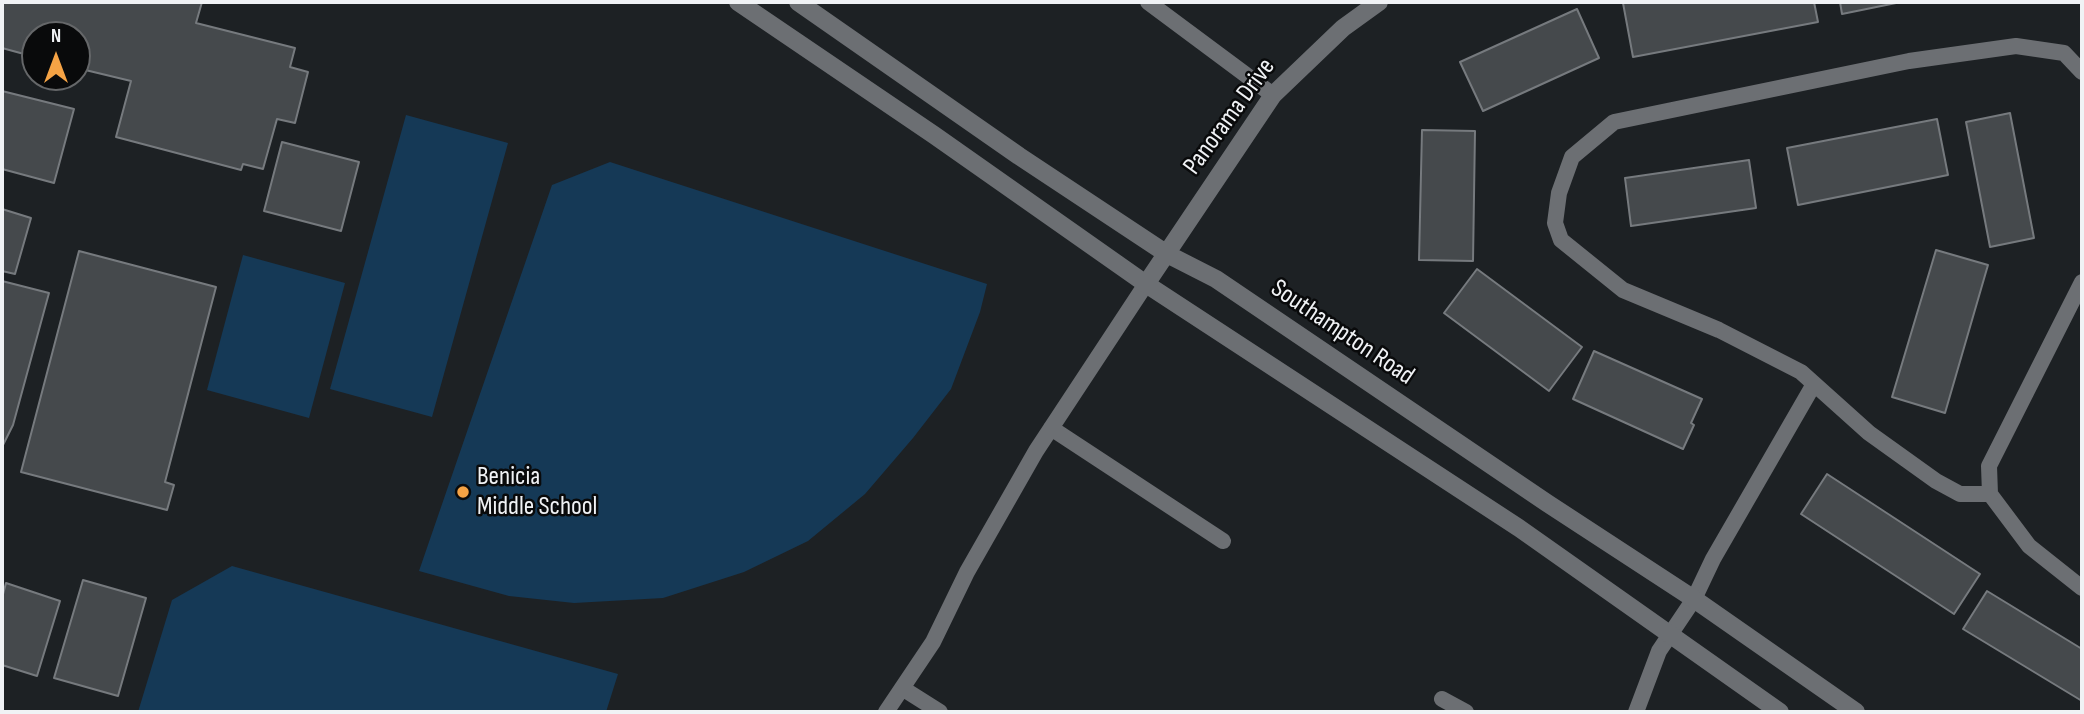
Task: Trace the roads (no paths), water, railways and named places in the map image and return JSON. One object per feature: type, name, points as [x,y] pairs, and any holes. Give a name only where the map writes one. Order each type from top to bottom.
[{"type":"street","points":[[738,2],[1146,284],[1519,528],[1780,712]]},
{"type":"street","name":"Southampton Road","points":[[797,2],[1019,156],[1167,254],[1216,279],[1694,599],[1856,712]]},
{"type":"street","name":"Panorama Drive","points":[[1146,284],[1273,95],[1343,27],[1379,2]]},
{"type":"lane","points":[[1148,2],[1273,95]]},
{"type":"lane","points":[[1990,494],[1960,494],[1936,481],[1869,433],[1801,372],[1718,330],[1623,290],[1561,240],[1555,223],[1559,193],[1572,157],[1614,122],[1909,61],[2016,46],[2064,52],[2082,72]]},
{"type":"lane","points":[[2082,282],[1989,466],[1990,494],[2029,546],[2082,588]]},
{"type":"lane","points":[[886,712],[933,642],[967,572],[1051,428],[1146,284]]},
{"type":"lane","points":[[1636,712],[1659,651],[1694,599],[1713,559],[1814,384]]},
{"type":"lane","points":[[1051,428],[1223,541]]},
{"type":"lane","points":[[902,688],[940,712]]},
{"type":"lane","points":[[1442,699],[1466,712]]},
{"type":"place","name":"Benicia Middle School","points":[[463,492]]}]
